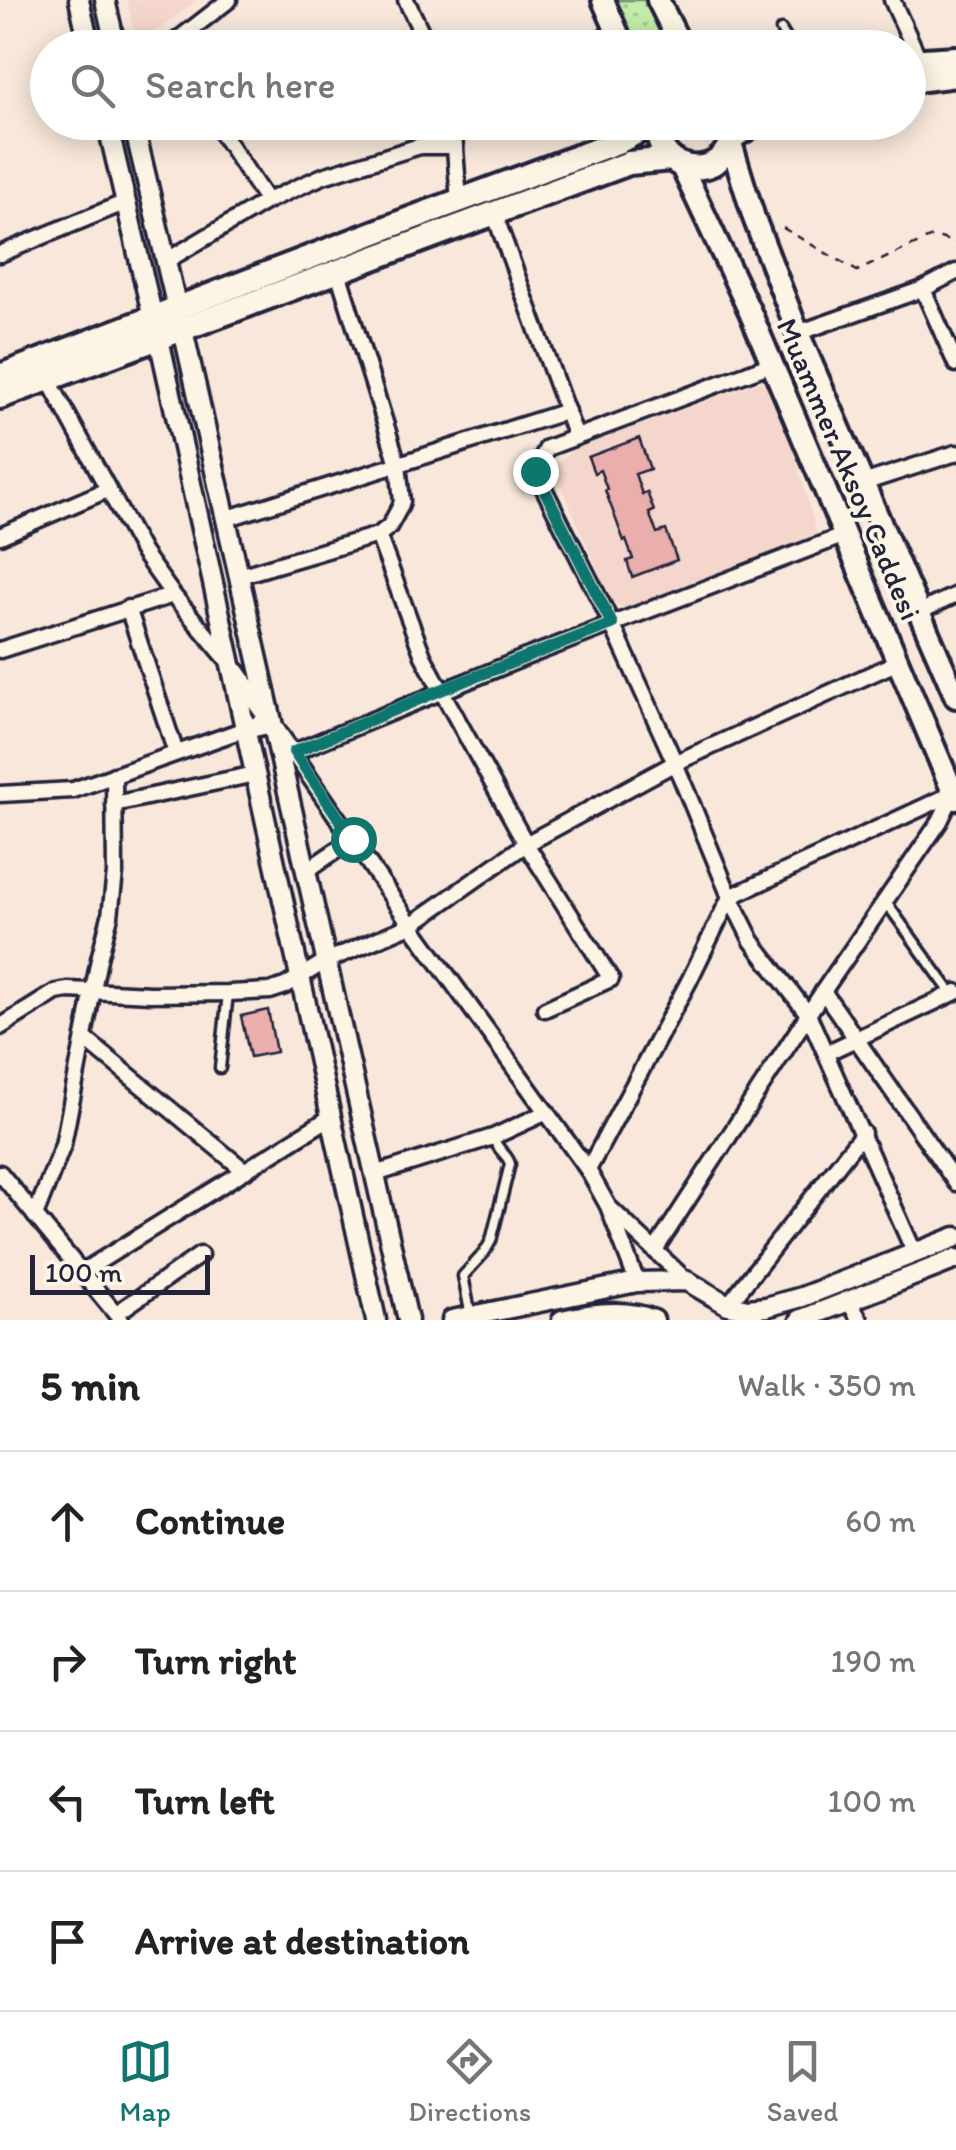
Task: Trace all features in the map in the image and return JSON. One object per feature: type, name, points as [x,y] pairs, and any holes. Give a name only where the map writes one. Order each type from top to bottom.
[{"type":"main road","points":[[603,0],[616,30]]},
{"type":"main road","points":[[658,0],[673,30]]},
{"type":"main road","points":[[926,59],[956,58]]},
{"type":"main road","points":[[926,79],[956,75]]},
{"type":"main road","points":[[0,397],[459,201],[624,140]]},
{"type":"main road","points":[[660,140],[676,162]]},
{"type":"main road","points":[[180,319],[338,272],[628,163],[676,162],[703,168],[722,157],[729,140]]},
{"type":"main road","name":"Muammer Aksoy Caddesi","points":[[734,140],[754,218],[798,333],[956,697]]},
{"type":"main road","name":"Muammer Aksoy Caddesi","points":[[676,162],[772,364],[955,796]]},
{"type":"main road","points":[[0,376],[156,329]]},
{"type":"street","points":[[78,0],[86,30]]},
{"type":"street","points":[[105,0],[112,30]]},
{"type":"street","points":[[190,30],[229,0]]},
{"type":"street","points":[[406,0],[420,30]]},
{"type":"street","points":[[892,0],[903,30]]},
{"type":"street","points":[[111,140],[376,1320]]},
{"type":"street","points":[[137,140],[408,1320]]},
{"type":"street","points":[[226,140],[267,201]]},
{"type":"street","points":[[456,140],[459,201]]},
{"type":"street","points":[[166,261],[267,201],[323,176],[420,146],[456,146]]},
{"type":"street","points":[[0,254],[126,202]]},
{"type":"street","points":[[494,213],[576,437]]},
{"type":"street","points":[[238,576],[378,536],[400,507],[398,464],[338,272]]},
{"type":"street","points":[[798,333],[922,289],[956,272]]},
{"type":"street","points":[[922,289],[956,364]]},
{"type":"street","points":[[772,364],[547,448],[535,471],[612,624],[730,897],[752,941],[808,1014],[915,1254]]},
{"type":"street","points":[[48,379],[143,554],[294,752],[412,925],[588,1170],[608,1206],[652,1319]]},
{"type":"street","points":[[226,518],[567,411]]},
{"type":"street","points":[[863,484],[956,453]]},
{"type":"street","points":[[0,536],[107,490]]},
{"type":"street","points":[[378,536],[423,656],[526,844],[611,980],[545,1009]]},
{"type":"street","points":[[294,752],[441,690],[844,536]]},
{"type":"street","points":[[0,650],[172,594]]},
{"type":"street","points":[[919,612],[956,595]]},
{"type":"street","points":[[128,608],[176,753]]},
{"type":"street","points":[[0,1027],[56,992],[68,990],[152,994],[270,991],[326,961],[412,925],[526,844],[675,763],[898,662]]},
{"type":"street","points":[[0,794],[73,790],[272,722]]},
{"type":"street","points":[[34,1216],[63,1145],[110,916],[116,872],[114,774]]},
{"type":"street","points":[[114,804],[255,774]]},
{"type":"street","points":[[588,1170],[730,897],[955,796]]},
{"type":"street","points":[[655,1250],[955,796]]},
{"type":"street","points":[[306,871],[353,839]]},
{"type":"street","points":[[823,991],[956,1183]]},
{"type":"street","points":[[826,1054],[954,994]]},
{"type":"street","points":[[84,1038],[245,1171]]},
{"type":"street","points":[[375,1174],[493,1137],[547,1112]]},
{"type":"street","points":[[82,1272],[331,1117]]},
{"type":"street","points":[[731,1313],[863,1134]]},
{"type":"street","points":[[0,1173],[119,1317],[200,1255]]},
{"type":"street","points":[[608,1206],[687,1281],[731,1313],[802,1297],[956,1237]]},
{"type":"street","points":[[800,1320],[956,1259]]},
{"type":"street","points":[[452,1320],[637,1282],[687,1281]]},
{"type":"street","points":[[849,1302],[860,1320]]},
{"type":"street","points":[[562,1320],[641,1314],[652,1319]]},
{"type":"lane","points":[[885,900],[954,994]]},
{"type":"lane","points":[[220,1068],[228,993]]},
{"type":"lane","points":[[472,1316],[463,1276],[491,1241],[510,1164],[493,1137]]},
{"type":"path","points":[[783,228],[857,271],[934,236],[956,243]]},
{"type":"shaded area","points":[[127,0],[197,0],[160,29],[134,30]]},
{"type":"shaded area","points":[[767,379],[789,433],[817,535],[625,609],[612,602],[553,467],[572,450]]},
{"type":"green space","points":[[614,0],[650,0],[664,30],[627,30]]},
{"type":"building","points":[[639,438],[650,469],[635,474],[642,494],[647,492],[654,511],[649,513],[657,533],[666,530],[677,560],[632,577],[627,561],[633,559],[600,470],[594,473],[588,457]]},
{"type":"building","points":[[268,1010],[276,1052],[250,1057],[241,1016]]},
{"type":"route","points":[[353,839],[294,752],[612,624],[535,471]]}]
